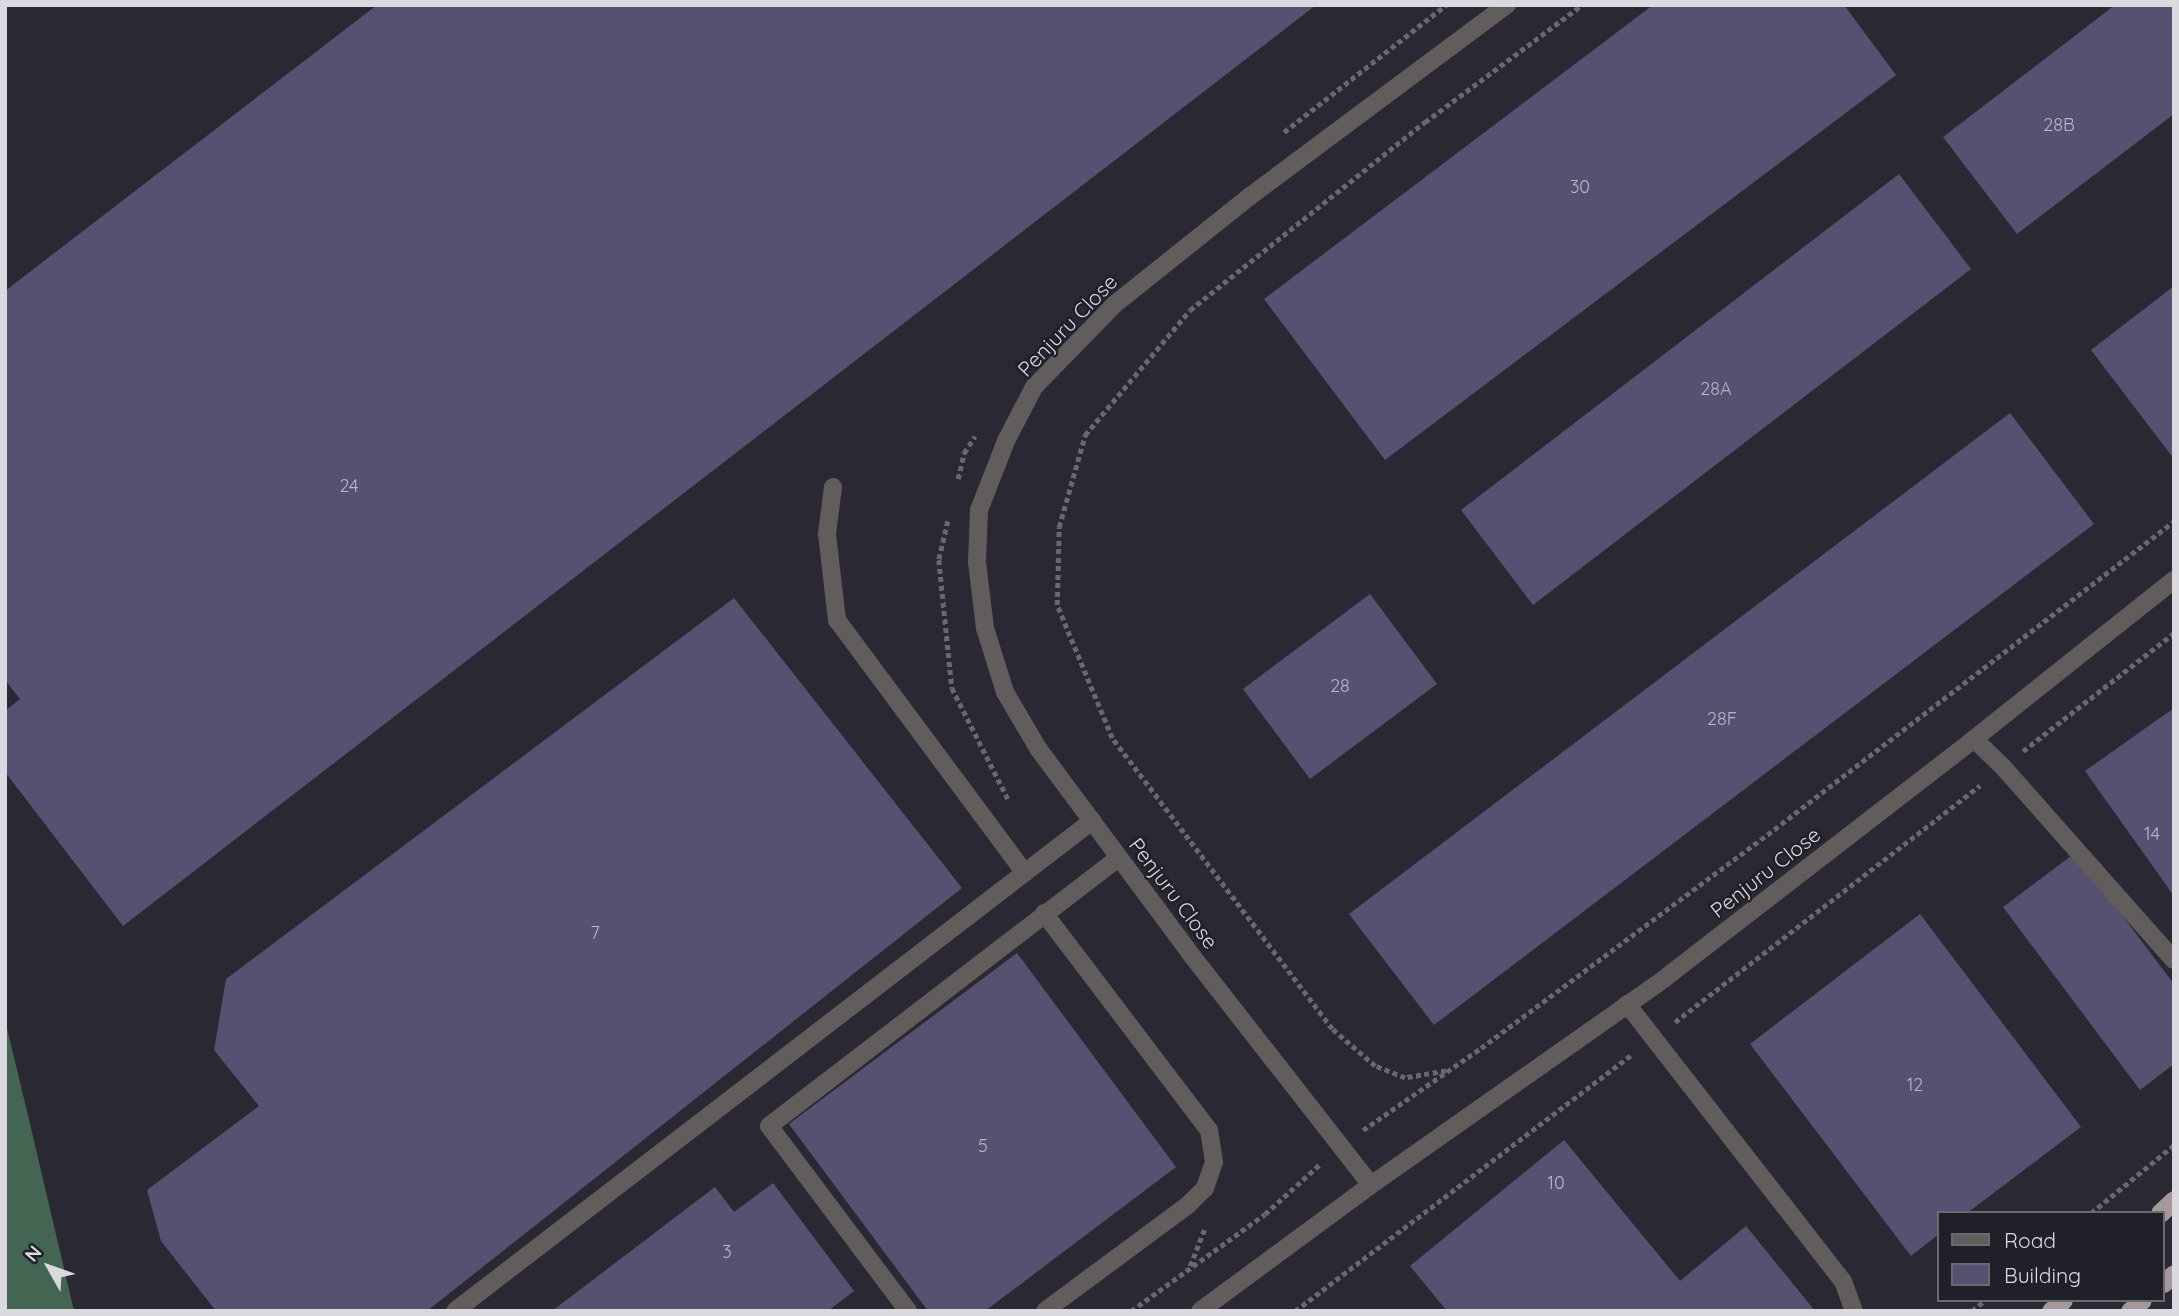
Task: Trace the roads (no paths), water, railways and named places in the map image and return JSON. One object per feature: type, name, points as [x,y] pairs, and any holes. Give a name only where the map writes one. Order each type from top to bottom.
[{"type":"street","name":"Penjuru Close","points":[[1371,1185],[1039,750],[1005,692],[985,628],[977,562],[979,510],[1006,441],[1034,387],[1115,303],[1249,197],[1507,5]]},
{"type":"street","points":[[833,487],[827,534],[837,620],[1025,873]]},
{"type":"street","name":"Penjuru Close","points":[[1200,1311],[1371,1185],[1627,1004],[1974,739],[2174,580]]},
{"type":"street","points":[[1974,739],[2003,767],[2174,961]]},
{"type":"street","points":[[455,1311],[1092,821]]},
{"type":"street","points":[[908,1311],[769,1126],[1119,856]]},
{"type":"street","points":[[1044,913],[1209,1130],[1213,1162],[1205,1188],[1188,1205],[1045,1311]]},
{"type":"street","points":[[1627,1004],[1843,1281],[1854,1311]]}]
